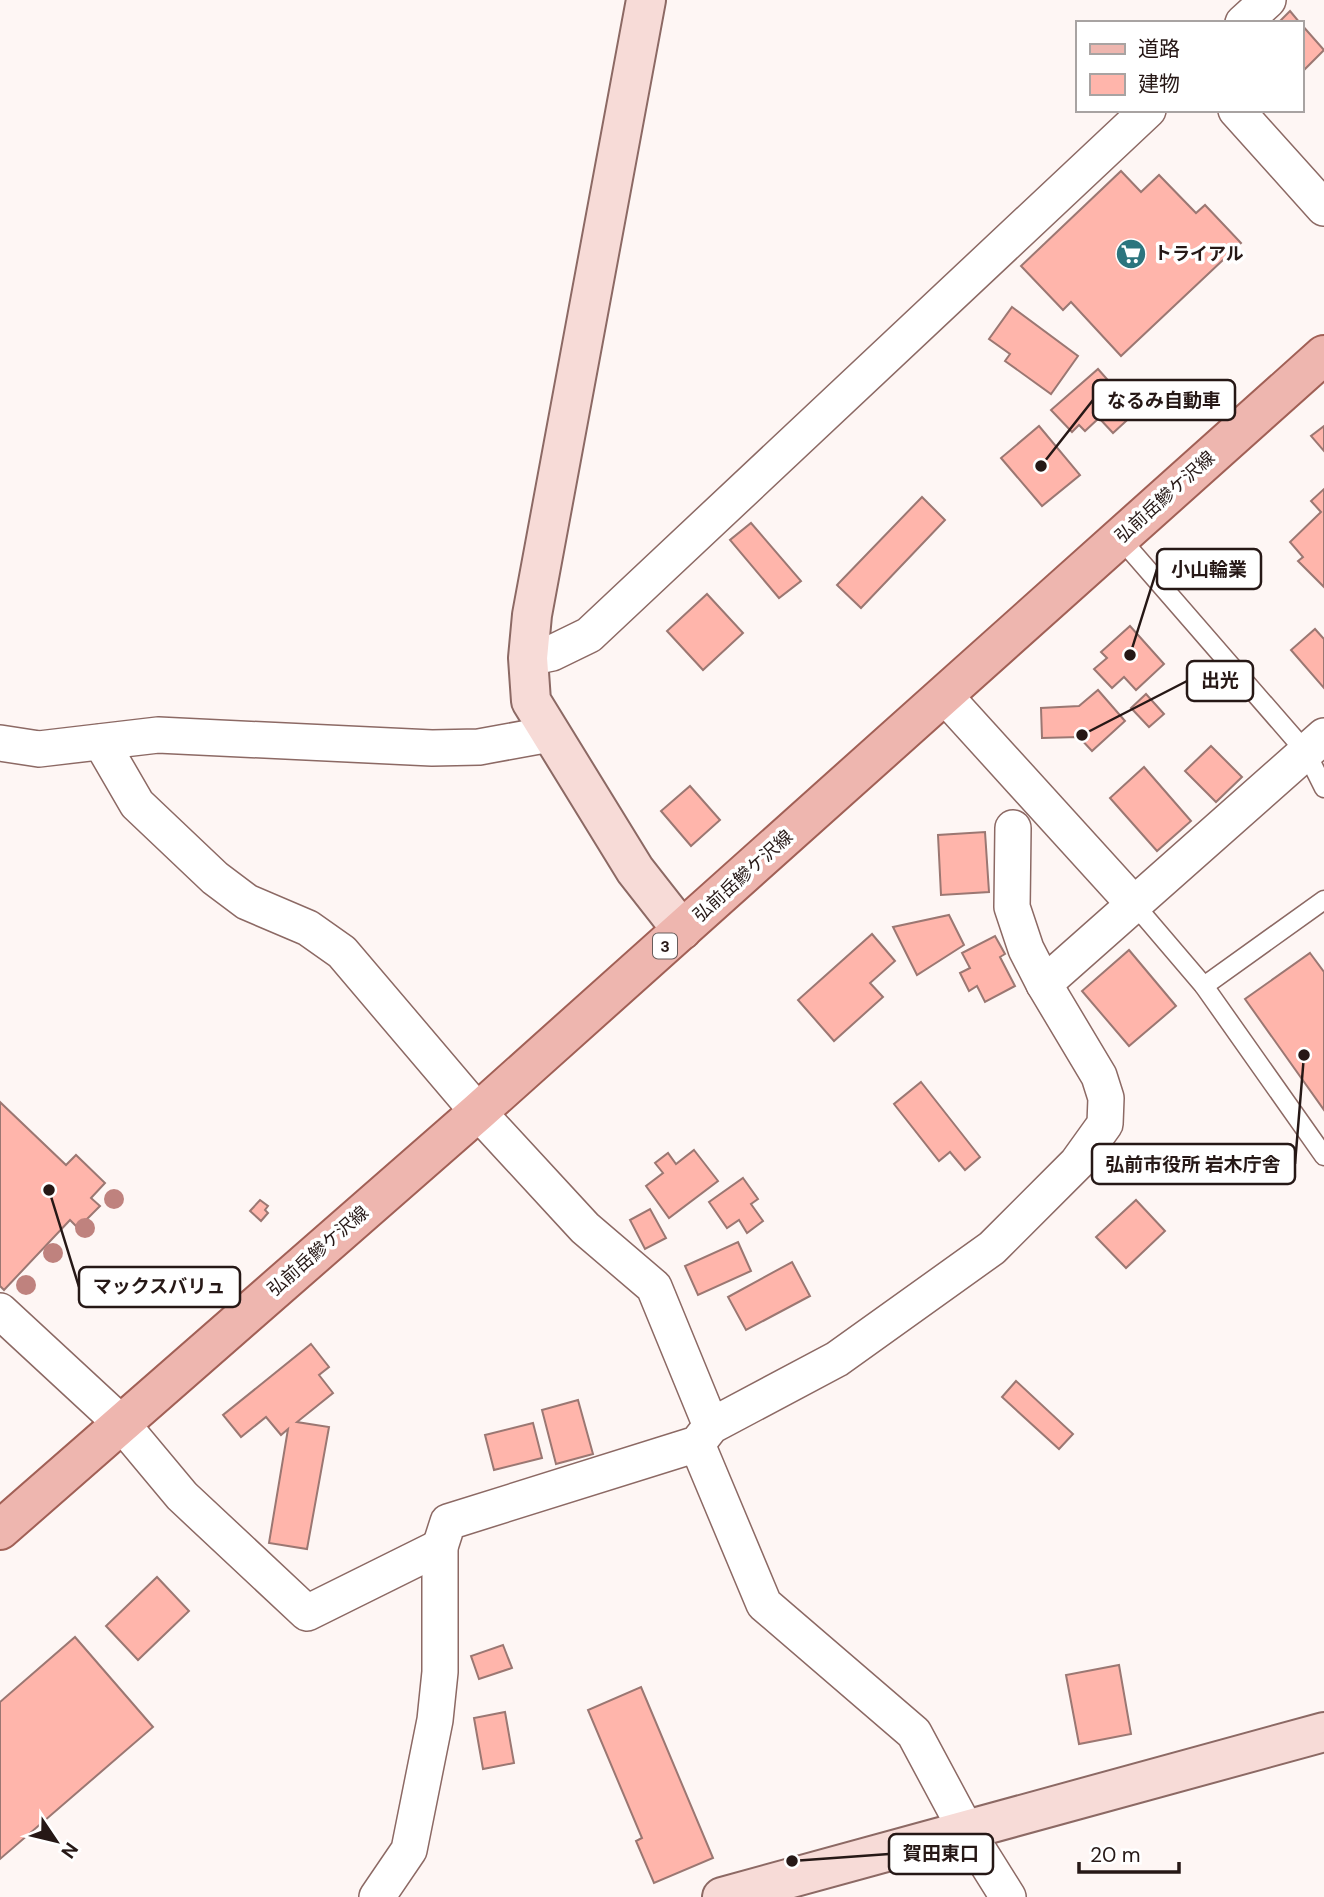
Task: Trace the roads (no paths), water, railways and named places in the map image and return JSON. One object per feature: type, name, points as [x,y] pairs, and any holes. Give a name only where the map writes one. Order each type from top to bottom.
[{"type":"main road","name":"弘前岳鰺ケ沢線","points":[[0,1530],[478,1112],[1324,355]]},
{"type":"street","points":[[646,0],[535,602],[528,658],[531,701],[635,870],[682,930]]},
{"type":"street","points":[[1245,21],[1268,0]]},
{"type":"street","points":[[528,658],[552,653],[589,635],[1146,112]]},
{"type":"street","points":[[1238,112],[1324,208]]},
{"type":"street","points":[[944,695],[1134,904]]},
{"type":"street","points":[[0,743],[39,749],[158,735],[479,747],[550,734]]},
{"type":"street","points":[[101,742],[137,804],[215,878],[247,902],[308,928],[342,952],[478,1112],[585,1228],[654,1287],[764,1604],[914,1732],[966,1830],[1008,1897]]},
{"type":"street","points":[[1044,984],[1315,744]]},
{"type":"street","points":[[377,1897],[409,1850],[435,1720],[440,1672],[440,1546],[448,1522],[704,1435],[837,1359],[992,1248],[1092,1145],[1105,1124],[1106,1098],[1099,1076],[1044,984],[1027,949],[1012,907],[1013,828]]},
{"type":"street","points":[[0,1311],[121,1423],[183,1496],[307,1613],[440,1546]]},
{"type":"street","points":[[722,1897],[1324,1732]]},
{"type":"lane","points":[[1120,538],[1315,744],[1324,788]]},
{"type":"lane","points":[[1204,986],[1324,900]]},
{"type":"lane","points":[[1134,904],[1204,986],[1324,1156]]},
{"type":"place","name":"トライアル","points":[[1131,254]]},
{"type":"place","name":"なるみ自動車","points":[[1041,466]]},
{"type":"place","name":"小山輪業","points":[[1130,655]]},
{"type":"place","name":"出光","points":[[1082,735]]},
{"type":"place","name":"弘前市役所 岩木庁舎","points":[[1304,1055]]},
{"type":"place","name":"マックスバリュ","points":[[49,1190]]},
{"type":"place","name":"賀田東口","points":[[792,1861]]}]
